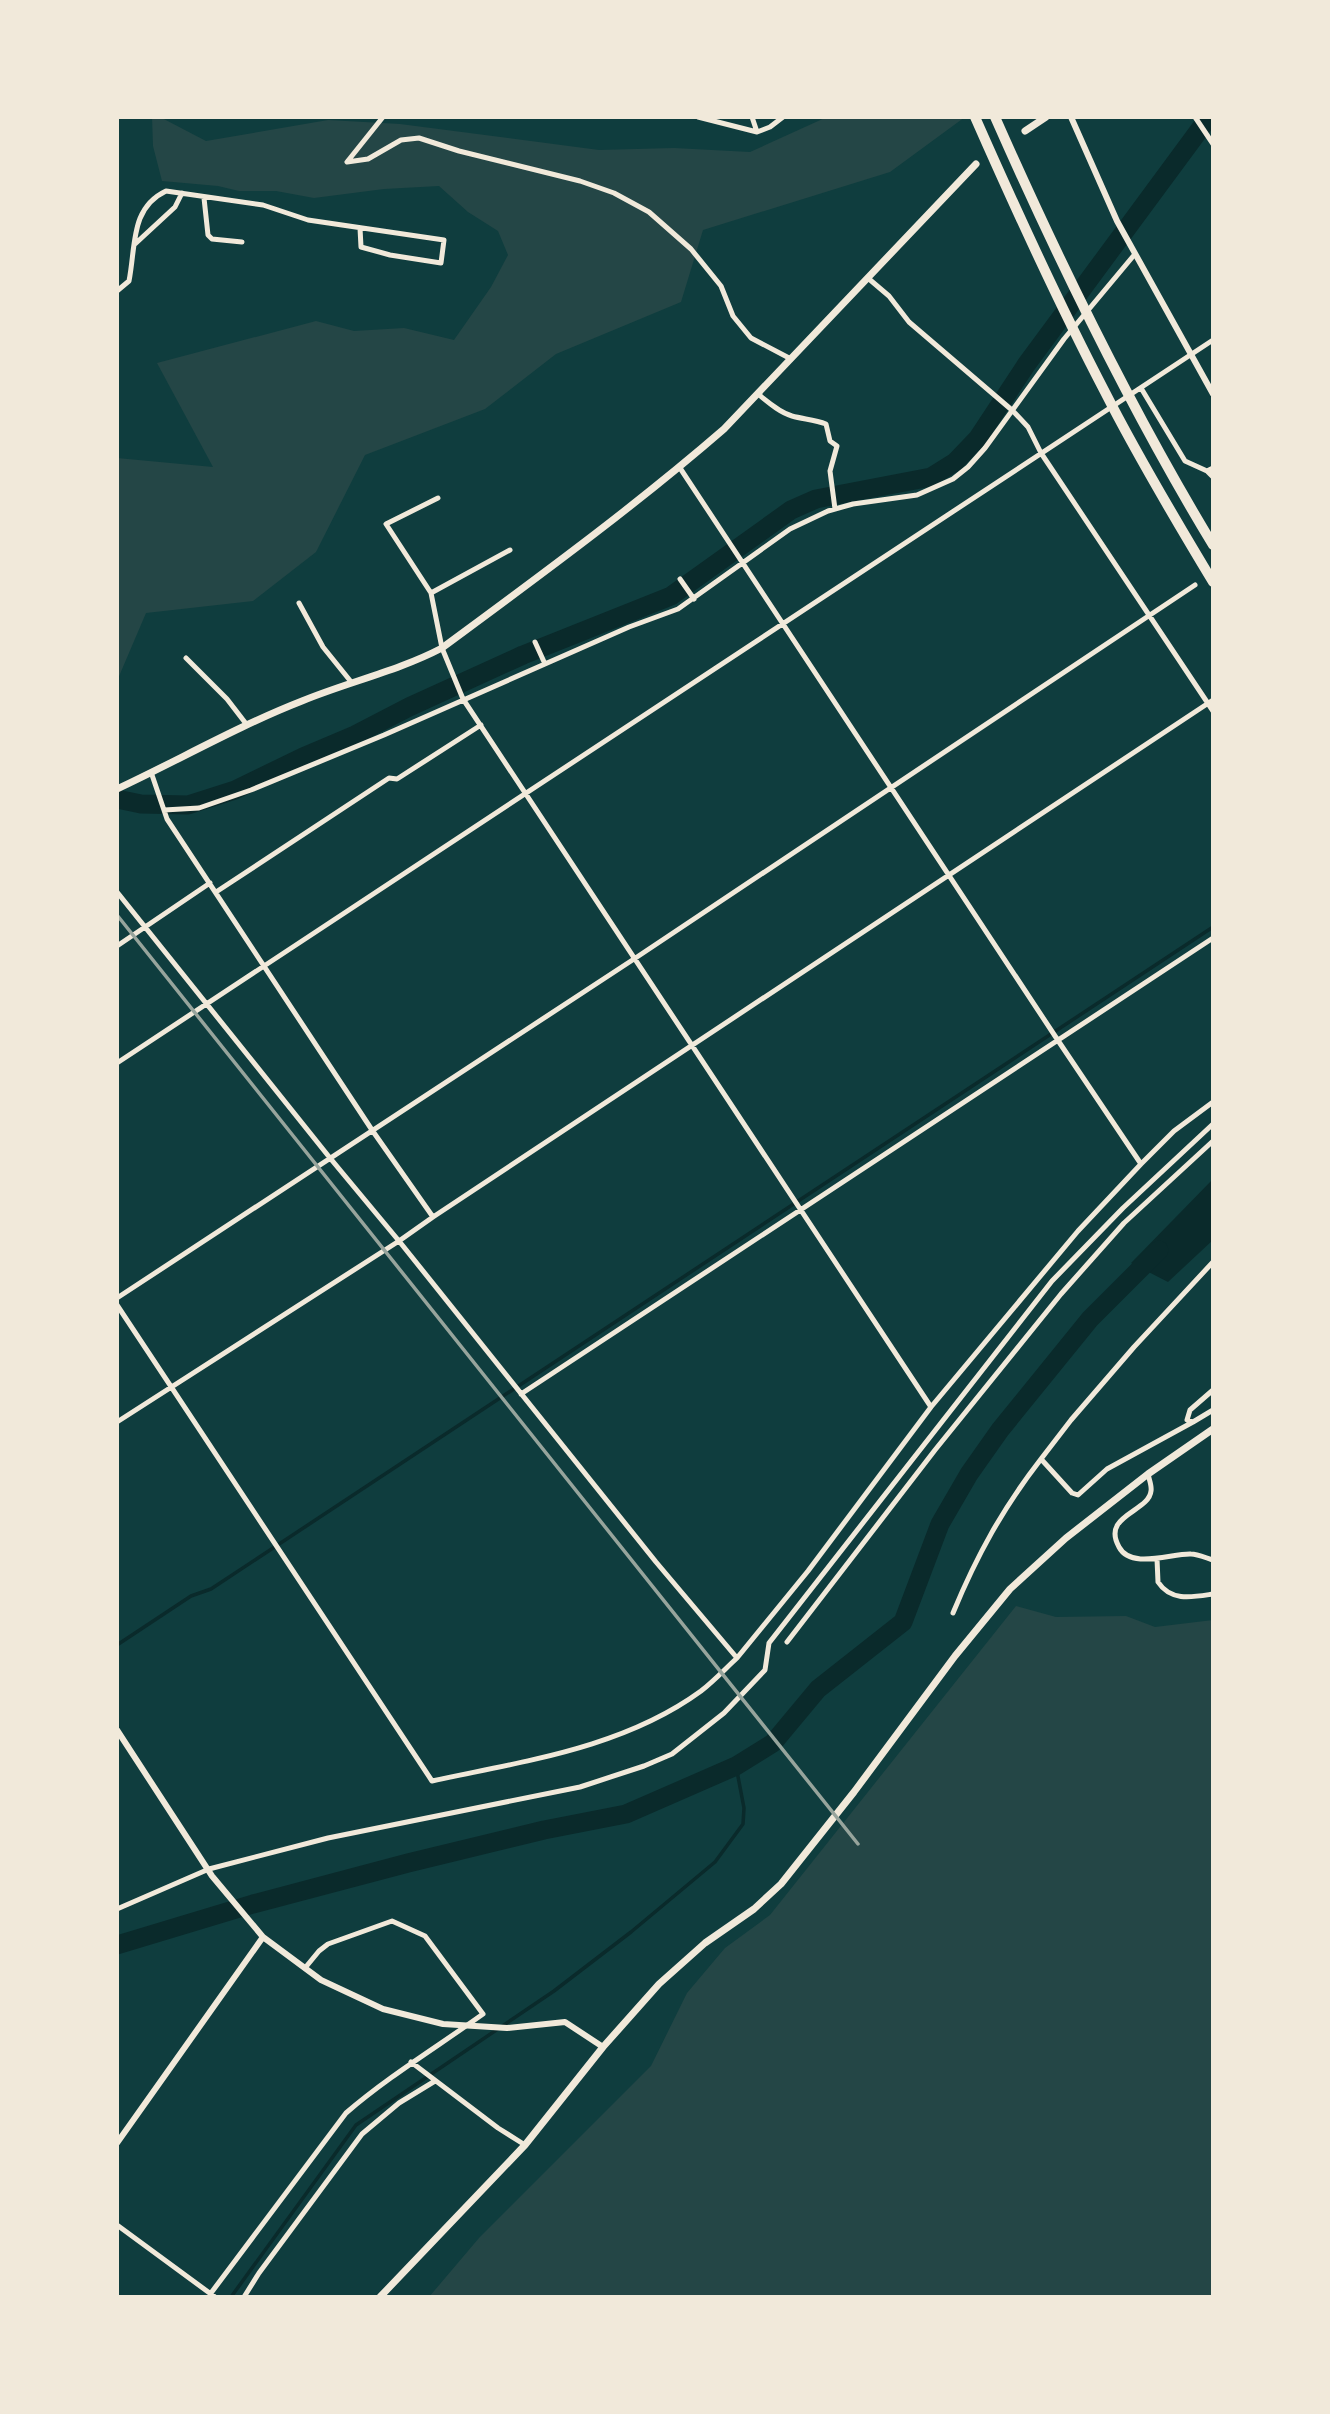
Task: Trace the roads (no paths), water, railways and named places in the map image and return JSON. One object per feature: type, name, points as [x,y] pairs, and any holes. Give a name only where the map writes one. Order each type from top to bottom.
[{"type":"highway","points":[[975,117],[1049,281],[1105,393],[1213,582]]},
{"type":"highway","points":[[995,117],[1065,270],[1123,387],[1213,545]]},
{"type":"main road","points":[[1025,131],[1046,117]]},
{"type":"main road","points":[[117,789],[303,700],[422,658],[442,648],[574,551],[680,468],[724,429],[976,164]]},
{"type":"main road","points":[[380,2297],[525,2145],[603,2047],[659,1984],[705,1943],[754,1909],[781,1884],[955,1656],[1010,1589],[1057,1546],[1148,1474],[1213,1429]]},
{"type":"street","points":[[383,117],[347,162],[368,159],[401,140],[419,138],[459,151],[580,181],[614,193],[649,212],[691,249],[721,286],[733,316],[751,338],[791,359]]},
{"type":"street","points":[[698,117],[757,132],[770,127],[783,117]]},
{"type":"street","points":[[752,117],[757,132]]},
{"type":"street","points":[[1072,117],[1117,221],[1213,394]]},
{"type":"street","points":[[1195,117],[1211,141]]},
{"type":"street","points":[[117,291],[129,281],[136,232],[144,206],[166,191],[263,205],[308,220],[444,240],[441,263],[360,247],[360,228]]},
{"type":"street","points":[[134,245],[167,216],[182,193]]},
{"type":"street","points":[[204,198],[208,235],[212,239],[242,242]]},
{"type":"street","points":[[164,810],[199,808],[231,797],[629,626],[678,609],[790,529],[835,509],[917,495],[953,479],[968,467],[1065,339],[1135,254]]},
{"type":"street","points":[[869,279],[889,296],[909,322],[1013,411],[1028,428],[1041,453],[1210,702],[1213,711]]},
{"type":"street","points":[[117,1063],[1213,340]]},
{"type":"street","points":[[1141,388],[1185,461],[1210,470],[1213,477]]},
{"type":"street","points":[[758,394],[792,416],[826,424],[830,441],[837,446],[830,471],[830,488],[835,509]]},
{"type":"street","points":[[680,468],[1141,1164]]},
{"type":"street","points":[[438,498],[386,524],[431,593],[442,648],[463,699],[931,1407]]},
{"type":"street","points":[[431,593],[510,550]]},
{"type":"street","points":[[680,579],[694,599]]},
{"type":"street","points":[[117,1298],[634,959],[1195,585]]},
{"type":"street","points":[[299,603],[323,647],[352,683]]},
{"type":"street","points":[[535,642],[545,664]]},
{"type":"street","points":[[186,658],[227,699],[247,725]]},
{"type":"street","points":[[117,1422],[399,1241],[1210,702]]},
{"type":"street","points":[[216,892],[389,778],[397,779],[481,725]]},
{"type":"street","points":[[151,772],[167,819],[372,1130],[433,1217]]},
{"type":"street","points":[[117,946],[210,883]]},
{"type":"street","points":[[117,892],[656,1562],[737,1658]]},
{"type":"street","points":[[522,1394],[1213,937]]},
{"type":"street","points":[[117,1304],[432,1781],[594,1744],[634,1728],[703,1690],[737,1658],[808,1571],[931,1407],[1078,1231],[1174,1131],[1213,1101]]},
{"type":"street","points":[[117,1909],[210,1872],[328,1838],[580,1787],[672,1754],[724,1713],[765,1670],[769,1643],[1052,1281],[1132,1199],[1213,1124]]},
{"type":"street","points":[[787,1642],[1061,1294],[1124,1223],[1213,1142]]},
{"type":"street","points":[[953,1613],[985,1540],[1015,1492],[1134,1347],[1213,1262]]},
{"type":"street","points":[[1193,1422],[1188,1420],[1190,1410],[1213,1390]]},
{"type":"street","points":[[1041,1459],[1072,1493],[1078,1495],[1107,1469],[1213,1410]]},
{"type":"street","points":[[1148,1474],[1151,1491],[1149,1496],[1124,1517],[1116,1529],[1115,1541],[1122,1552],[1133,1557],[1157,1559],[1191,1554],[1213,1560]]},
{"type":"street","points":[[1157,1559],[1158,1582],[1170,1594],[1183,1597],[1213,1594]]},
{"type":"street","points":[[117,1730],[210,1872],[263,1937],[321,1980],[383,2009],[443,2024],[507,2028],[565,2022],[603,2047]]},
{"type":"street","points":[[117,2225],[211,2296],[346,2113],[411,2062],[483,2014],[425,1936],[392,1921],[328,1944],[318,1951],[305,1968]]},
{"type":"street","points":[[117,2143],[263,1937]]},
{"type":"street","points":[[411,2062],[525,2145]]},
{"type":"street","points":[[244,2297],[362,2134],[435,2081]]},
{"type":"waterway","points":[[117,799],[141,804],[188,805],[235,790],[523,655],[671,596],[791,510],[816,499],[931,477],[955,462],[978,438],[1026,365],[1209,117]]},
{"type":"waterway","points":[[117,1645],[191,1596],[211,1589],[1213,927]]},
{"type":"waterway","points":[[117,1945],[253,1904],[408,1863],[544,1830],[626,1814],[736,1766],[773,1743],[818,1689],[903,1622],[940,1524],[969,1474],[1000,1430],[1090,1319],[1159,1250]]},
{"type":"waterway","points":[[231,2297],[356,2125],[554,1991],[631,1932],[715,1862],[743,1824],[744,1808],[736,1766]]},
{"type":"railway","points":[[117,915],[858,1844]]}]
